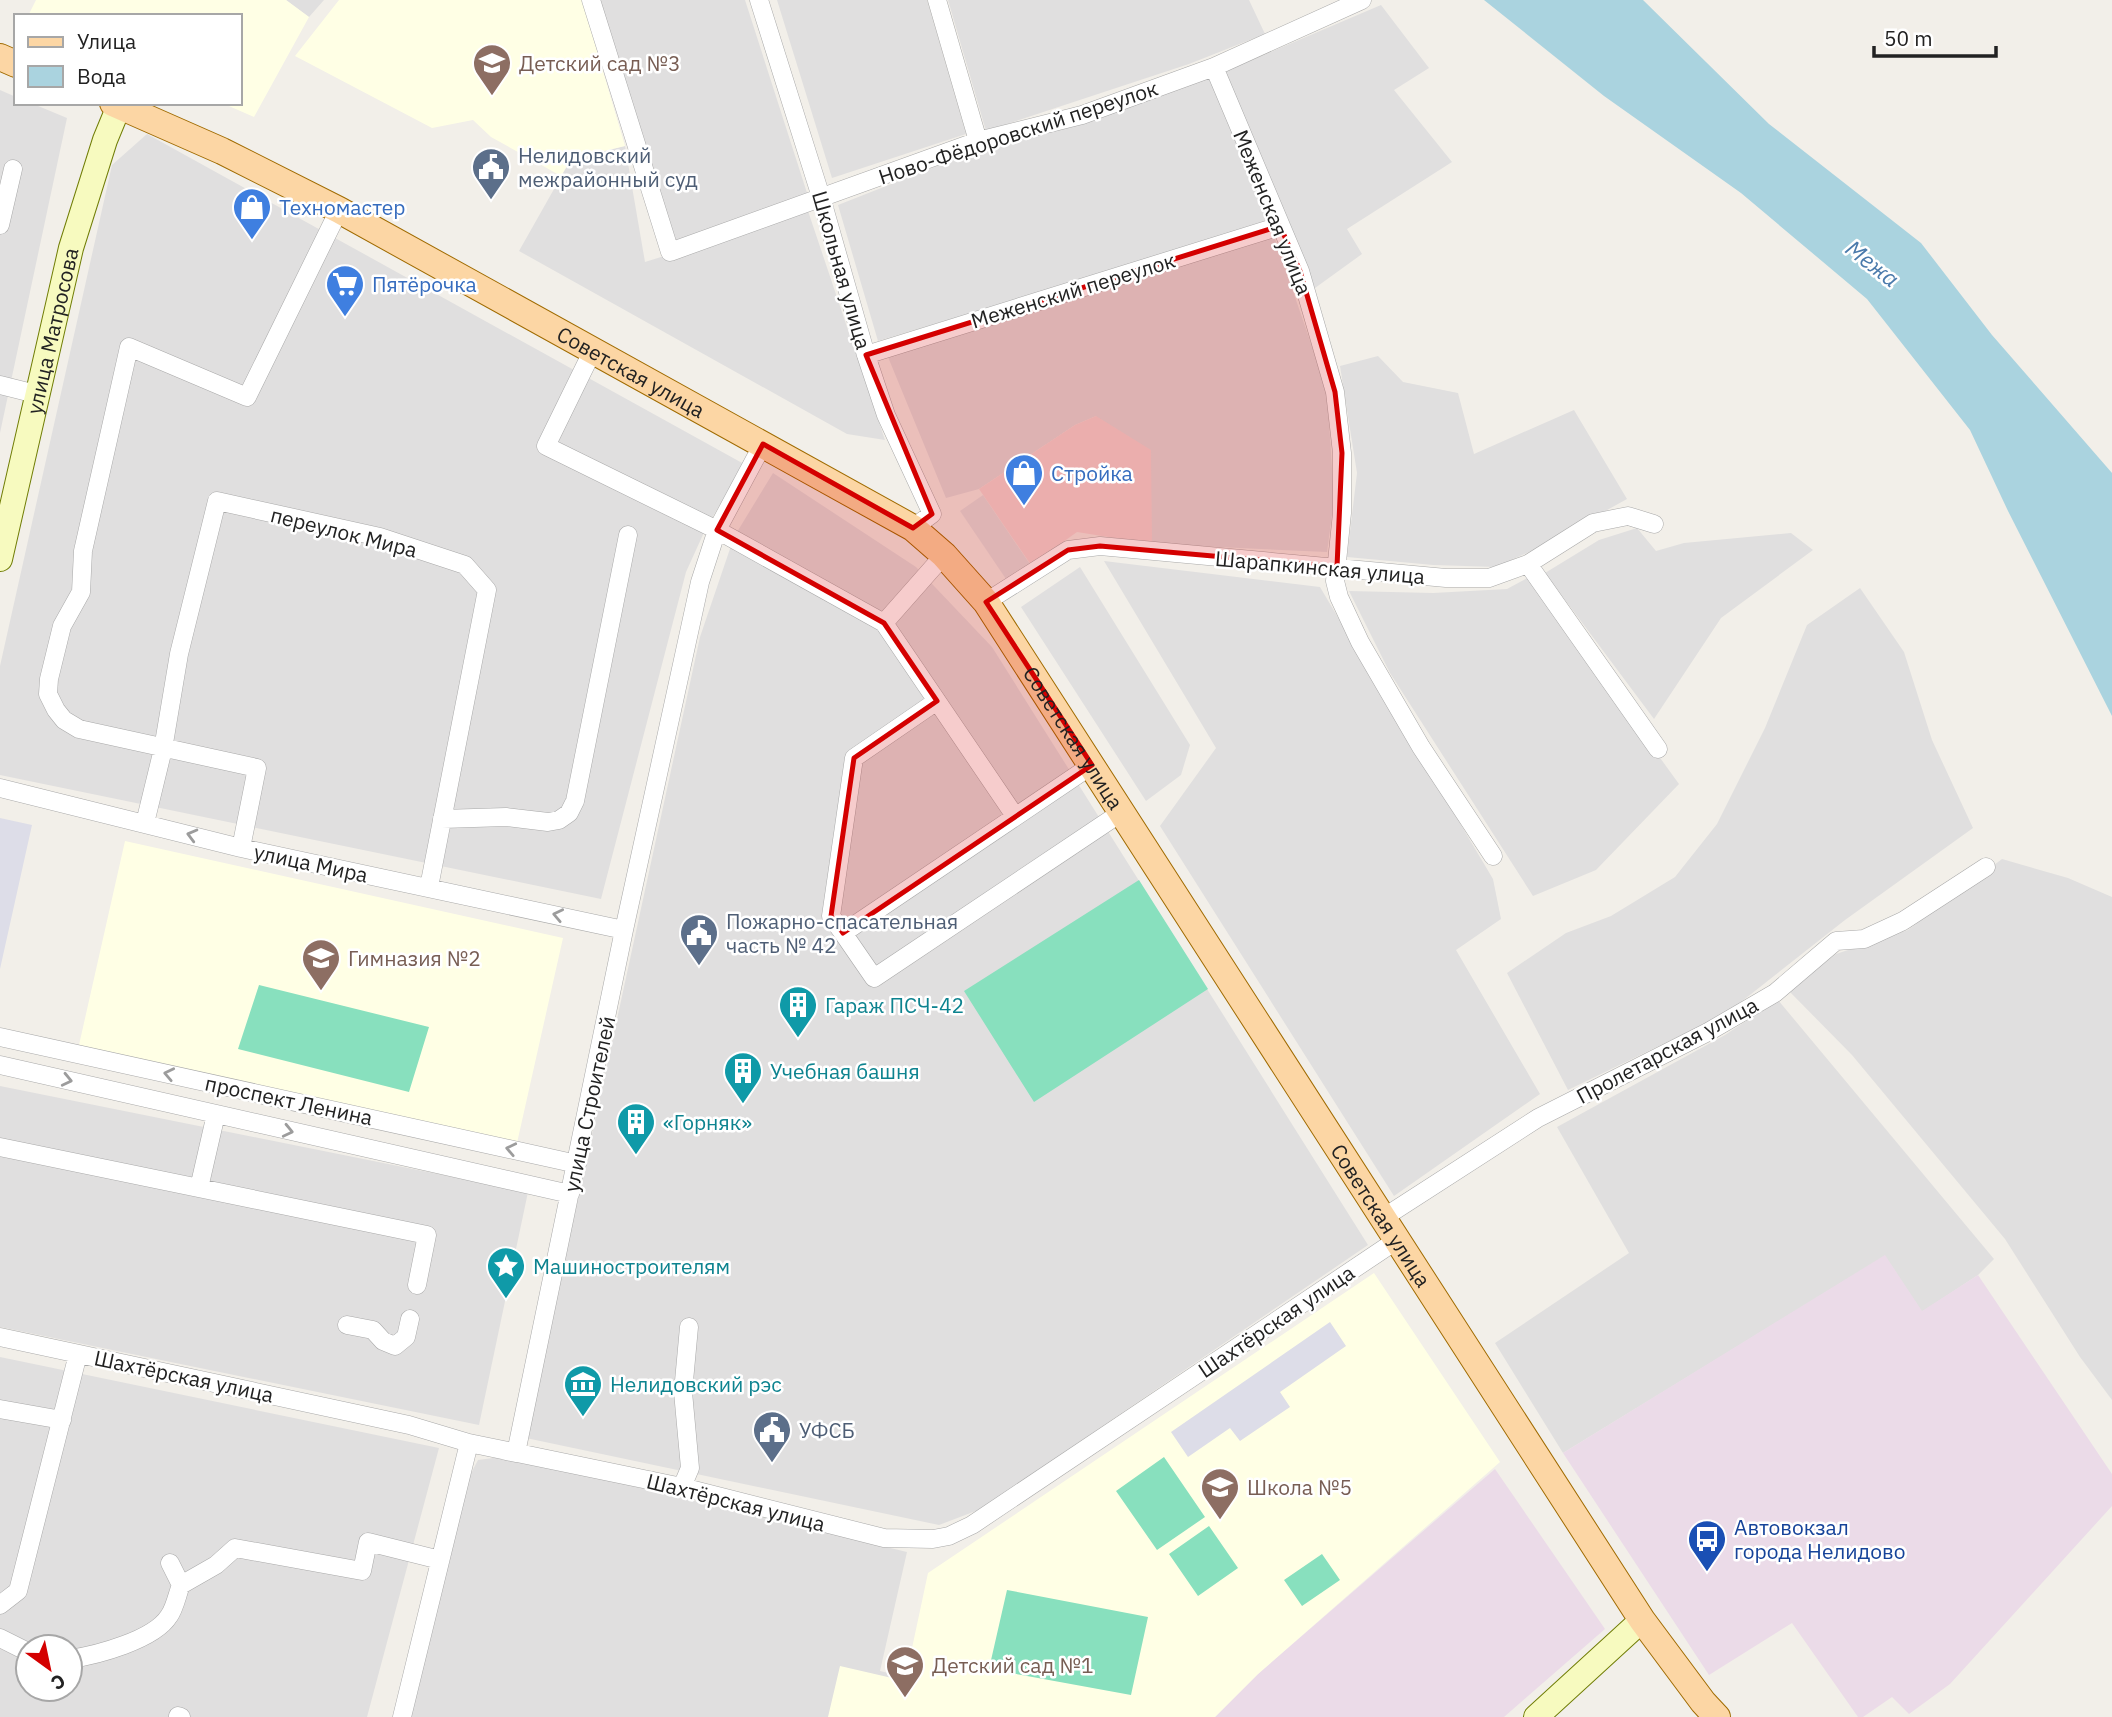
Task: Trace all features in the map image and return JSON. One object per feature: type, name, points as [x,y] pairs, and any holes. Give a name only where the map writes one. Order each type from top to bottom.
[{"type":"main road","name":"Советская улица","points":[[116,105],[222,152],[339,210],[913,528],[944,555],[986,602],[1642,1620],[1717,1717]]},
{"type":"main road","name":"улица Матросова","points":[[0,559],[71,248],[116,105]]},
{"type":"main road","points":[[1536,1717],[1642,1620]]},
{"type":"street","name":"Ново-Фёдоровский переулок","points":[[591,0],[670,252],[978,141],[1082,115],[1214,67],[1362,0]]},
{"type":"street","name":"Школьная улица","points":[[759,0],[886,415],[932,514],[913,528]]},
{"type":"street","points":[[937,0],[978,141]]},
{"type":"street","name":"Меженская улица","points":[[1214,67],[1300,271],[1335,392],[1342,453],[1342,513],[1335,581],[1339,597],[1360,642],[1421,747],[1493,856]]},
{"type":"street","points":[[0,225],[13,169]]},
{"type":"street","points":[[241,848],[257,768],[79,729],[64,720],[48,694],[62,626],[80,593],[83,551],[130,346],[247,397],[339,210]]},
{"type":"street","name":"Меженский переулок","points":[[866,355],[1280,226]]},
{"type":"street","points":[[593,350],[546,446],[717,530],[884,622],[1015,816]]},
{"type":"street","points":[[0,385],[36,394]]},
{"type":"street","name":"улица Строителей","points":[[516,1453],[624,930],[701,582],[717,530],[763,444]]},
{"type":"street","name":"переулок Мира","points":[[145,823],[163,748],[179,654],[217,501],[380,537],[465,565],[487,590],[429,887]]},
{"type":"street","name":"Шарапкинская улица","points":[[986,602],[1068,550],[1100,547],[1446,578],[1489,578],[1528,564],[1593,523],[1628,516],[1654,524]]},
{"type":"street","points":[[442,820],[506,817],[548,822],[559,820],[569,813],[575,801],[628,535]]},
{"type":"street","points":[[884,622],[944,555]]},
{"type":"street","points":[[1528,564],[1658,749]]},
{"type":"street","points":[[937,701],[854,758],[831,916],[874,978],[1122,812]]},
{"type":"street","points":[[843,933],[1092,765]]},
{"type":"street","name":"улица Мира","points":[[0,788],[241,848],[624,930]]},
{"type":"street","name":"Пролетарская улица","points":[[1390,1229],[1473,1158],[1538,1118],[1708,1032],[1775,993],[1836,941],[1864,939],[1903,921],[1986,867]]},
{"type":"street","name":"проспект Ленина","points":[[0,1037],[577,1164]]},
{"type":"street","name":"проспект Ленина","points":[[0,1065],[570,1195]]},
{"type":"street","points":[[199,1188],[216,1114]]},
{"type":"street","points":[[0,1147],[427,1235],[417,1284]]},
{"type":"street","name":"Шахтёрская улица","points":[[516,1453],[682,1487],[884,1538],[933,1539],[949,1536],[972,1525],[1390,1229]]},
{"type":"street","points":[[347,1325],[373,1330],[383,1341],[395,1346],[406,1338],[410,1319]]},
{"type":"street","points":[[682,1487],[690,1468],[683,1392],[690,1327]]},
{"type":"street","name":"Шахтёрская улица","points":[[0,1337],[409,1425],[470,1443]]},
{"type":"street","points":[[0,1605],[18,1591],[78,1354]]},
{"type":"street","points":[[0,1409],[62,1420]]},
{"type":"street","points":[[402,1717],[470,1443],[516,1453]]},
{"type":"street","points":[[84,1657],[99,1654],[147,1635],[169,1617],[181,1585],[216,1565],[235,1548],[362,1571],[368,1542],[440,1560]]},
{"type":"street","points":[[170,1563],[181,1585]]},
{"type":"highlighted area","points":[[1280,226],[1300,271],[1335,392],[1342,453],[1337,567],[1100,546],[1068,550],[986,602],[1092,765],[843,933],[831,916],[854,758],[937,701],[884,623],[717,530],[763,444],[913,528],[932,514],[866,355]]},
{"type":"shaded area","points":[[36,0],[286,0],[309,17],[254,117],[227,105],[242,105],[242,14],[29,14]]},
{"type":"shaded area","points":[[286,0],[324,0],[309,17]]},
{"type":"shaded area","name":"Детский сад №3","points":[[339,0],[582,0],[625,146],[571,159],[561,176],[491,137],[473,120],[432,128],[295,56]]},
{"type":"shaded area","points":[[596,0],[745,0],[808,196],[671,246]]},
{"type":"shaded area","points":[[777,0],[927,0],[966,134],[832,178]]},
{"type":"shaded area","points":[[948,0],[1249,0],[1265,34],[1189,64],[986,131]]},
{"type":"shaded area","points":[[1381,5],[1429,68],[1394,90],[1452,162],[1347,229],[1362,254],[1315,288],[1224,72]]},
{"type":"shaded area","points":[[1209,78],[1272,222],[878,341],[838,205],[975,151]]},
{"type":"shaded area","points":[[0,90],[14,96],[14,105],[36,105],[67,118],[0,433]]},
{"type":"shaded area","points":[[147,134],[744,464],[706,528],[686,572],[601,899],[0,775],[0,666],[112,165]]},
{"type":"shaded area","points":[[625,146],[645,262],[808,211],[885,440],[847,434],[519,251],[571,159]]},
{"type":"shaded area","points":[[1274,236],[1327,390],[1334,500],[1327,552],[1152,544],[1096,416],[1075,425],[979,489],[946,498],[888,357]]},
{"type":"shaded area","points":[[1378,356],[1403,382],[1458,393],[1474,454],[1574,410],[1627,499],[1544,545],[1496,567],[1433,565],[1347,557],[1357,473],[1340,366]]},
{"type":"shaded area","points":[[1096,416],[1151,450],[1152,544],[1077,532],[1031,565],[979,489],[1075,425]]},
{"type":"shaded area","points":[[773,473],[916,567],[992,647],[1368,1245],[981,1509],[939,1525],[526,1438],[700,637],[734,537]]},
{"type":"shaded area","points":[[983,495],[1030,564],[1006,579],[960,511]]},
{"type":"shaded area","points":[[1637,528],[1656,551],[1684,543],[1791,533],[1813,550],[1721,618],[1654,719],[1545,573],[1599,540]]},
{"type":"shaded area","points":[[1104,561],[1320,587],[1493,879],[1501,919],[1456,950],[1540,1094],[1394,1196],[1160,826],[1216,748]]},
{"type":"shaded area","points":[[1080,567],[1190,745],[1181,775],[1146,801],[1021,607]]},
{"type":"shaded area","points":[[1529,577],[1679,784],[1596,870],[1533,896],[1390,673],[1349,591],[1433,593],[1507,589]]},
{"type":"shaded area","points":[[1860,588],[1904,652],[1932,740],[1973,828],[1845,920],[1727,1013],[1568,1090],[1507,973],[1566,933],[1611,916],[1675,877],[1717,824],[1765,728],[1807,625]]},
{"type":"shaded area","points":[[0,818],[32,825],[0,969]]},
{"type":"shaded area","name":"Гимназия №2","points":[[125,841],[563,938],[517,1143],[79,1045]]},
{"type":"shaded area","points":[[2002,859],[2068,878],[2112,897],[2112,1400],[2080,1357],[2005,1239],[1852,1055],[1788,990],[1836,954],[1908,930]]},
{"type":"shaded area","points":[[1778,1000],[1994,1259],[1978,1275],[1922,1312],[1885,1256],[1563,1453],[1495,1343],[1629,1253],[1557,1127],[1725,1035]]},
{"type":"shaded area","points":[[0,1086],[528,1192],[479,1425],[0,1327]]},
{"type":"shaded area","points":[[1885,1255],[1922,1311],[1978,1275],[2112,1474],[2112,1506],[1950,1684],[1909,1714],[1892,1697],[1863,1717],[1858,1717],[1792,1623],[1709,1675],[1563,1453]]},
{"type":"shaded area","name":"Школа №5","points":[[1374,1273],[1500,1462],[1258,1674],[1215,1717],[828,1717],[840,1666],[905,1681],[928,1573]]},
{"type":"shaded area","points":[[1330,1322],[1346,1346],[1280,1392],[1290,1407],[1240,1441],[1230,1428],[1188,1457],[1171,1432]]},
{"type":"shaded area","points":[[0,1357],[439,1448],[367,1717],[0,1717]]},
{"type":"shaded area","points":[[508,1456],[907,1552],[880,1671],[1076,1717],[403,1717],[467,1481],[478,1460]]},
{"type":"shaded area","points":[[1495,1469],[1605,1629],[1504,1717],[1215,1717],[1258,1674]]},
{"type":"green space","points":[[1139,880],[1208,989],[1034,1102],[964,991]]},
{"type":"green space","points":[[259,985],[429,1027],[409,1092],[238,1049]]},
{"type":"green space","points":[[1164,1457],[1205,1517],[1157,1550],[1116,1491]]},
{"type":"green space","points":[[1209,1526],[1238,1568],[1198,1596],[1169,1554]]},
{"type":"green space","points":[[1322,1554],[1340,1580],[1302,1606],[1284,1580]]},
{"type":"green space","points":[[1007,1590],[1148,1617],[1131,1695],[989,1669]]},
{"type":"water","name":"Межа","points":[[1484,0],[1643,0],[1769,124],[1921,243],[1992,335],[2112,473],[2112,716],[1970,430],[1867,299],[1741,193],[1604,96]]},
{"type":"place","name":"Детский сад №3","points":[[492,97]]},
{"type":"place","name":"Нелидовский межрайонный суд","points":[[491,201]]},
{"type":"place","name":"Техномастер","points":[[252,241]]},
{"type":"place","name":"Пятёрочка","points":[[345,318]]},
{"type":"place","name":"Стройка","points":[[1024,507]]},
{"type":"place","name":"Пожарно-спасательная часть № 42","points":[[699,967]]},
{"type":"place","name":"Гимназия №2","points":[[321,992]]},
{"type":"place","name":"Гараж ПСЧ-42","points":[[798,1039]]},
{"type":"place","name":"Учебная башня","points":[[743,1105]]},
{"type":"place","name":"«Горняк»","points":[[636,1156]]},
{"type":"place","name":"Машиностроителям","points":[[506,1300]]},
{"type":"place","name":"Нелидовский рэс","points":[[583,1418]]},
{"type":"place","name":"УФСБ","points":[[772,1464]]},
{"type":"place","name":"Школа №5","points":[[1220,1521]]},
{"type":"place","name":"Автовокзал города Нелидово","points":[[1707,1573]]},
{"type":"place","name":"Детский сад №1","points":[[905,1699]]}]
